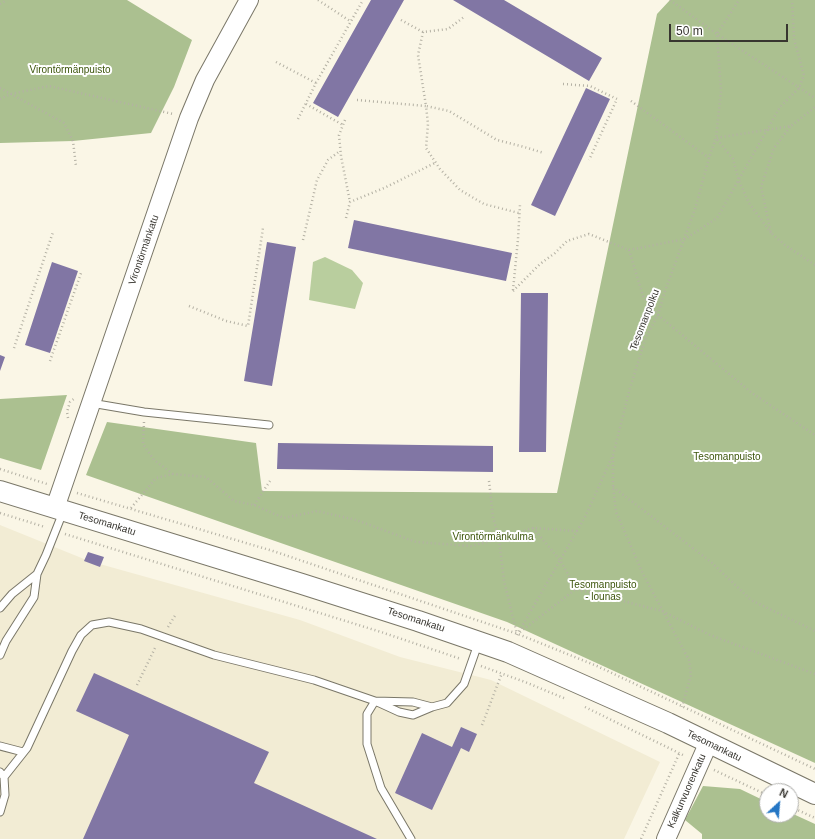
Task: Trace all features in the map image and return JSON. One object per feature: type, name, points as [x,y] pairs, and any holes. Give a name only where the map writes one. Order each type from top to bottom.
[{"type":"main road","name":"Tesomankatu","points":[[0,491],[418,621],[508,652],[668,723],[708,744],[815,794]]},
{"type":"street","name":"Virontörmänkatu","points":[[60,509],[91,403],[189,118],[204,80],[249,0]]},
{"type":"street","name":"Kalkunvuorenkatu","points":[[666,839],[708,744]]},
{"type":"lane","points":[[91,403],[144,412],[269,425]]},
{"type":"lane","points":[[0,655],[6,641],[34,597],[37,574],[56,531],[60,509]]},
{"type":"lane","points":[[0,608],[12,594],[37,574]]},
{"type":"lane","points":[[0,812],[5,795],[2,775],[23,752],[42,717],[72,651],[82,635],[92,625],[109,622],[141,629],[214,655],[314,680],[413,716],[432,707],[447,703],[464,684],[478,642]]},
{"type":"lane","points":[[375,701],[413,702],[432,707]]},
{"type":"lane","points":[[375,701],[368,714],[368,744],[381,788],[411,839]]},
{"type":"lane","points":[[0,746],[23,752]]},
{"type":"path","points":[[0,4],[7,0]]},
{"type":"path","points":[[318,0],[350,21]]},
{"type":"path","points":[[298,119],[316,83],[363,0]]},
{"type":"path","points":[[670,0],[717,34],[815,98]]},
{"type":"path","points":[[717,34],[739,0]]},
{"type":"path","points":[[520,205],[513,291],[540,264],[555,253],[567,241],[589,234],[629,250],[684,239],[717,218],[780,107],[799,88],[804,75],[794,39],[792,0]]},
{"type":"path","points":[[402,20],[423,32],[448,29],[464,17]]},
{"type":"path","points":[[423,32],[418,55],[428,124],[426,148],[435,163],[460,190],[484,204],[519,213]]},
{"type":"path","name":"Tesomanpolku","points":[[518,634],[585,517],[613,455],[630,388],[646,337],[658,315],[665,291],[695,209],[716,138],[721,91],[717,34]]},
{"type":"path","points":[[276,62],[316,83]]},
{"type":"path","points":[[564,84],[590,86],[617,98],[589,160]]},
{"type":"path","points":[[0,99],[11,94],[49,86],[189,118]]},
{"type":"path","points":[[0,88],[64,123],[73,141],[76,166]]},
{"type":"path","points":[[357,100],[426,106],[449,111],[497,140],[544,153]]},
{"type":"path","points":[[631,101],[709,158]]},
{"type":"path","points":[[306,104],[343,125]]},
{"type":"path","points":[[771,233],[761,186],[774,148],[791,126],[815,107]]},
{"type":"path","points":[[345,120],[339,135],[340,151],[350,202],[346,218]]},
{"type":"path","points":[[716,138],[791,126]]},
{"type":"path","points":[[716,138],[733,159],[739,181],[749,203],[771,233],[785,245],[815,265]]},
{"type":"path","points":[[303,240],[317,180],[328,160],[340,151]]},
{"type":"path","points":[[350,202],[384,188],[435,163]]},
{"type":"path","points":[[188,306],[226,321],[248,326],[263,228]]},
{"type":"path","points":[[14,348],[53,232]]},
{"type":"path","points":[[629,250],[643,296],[658,315],[752,393],[815,434]]},
{"type":"path","points":[[50,361],[81,273]]},
{"type":"path","points":[[144,412],[143,444],[154,460],[173,474]]},
{"type":"path","points":[[613,455],[613,486],[616,512],[643,574],[689,660],[691,667],[691,675],[682,707]]},
{"type":"path","points":[[130,508],[156,478],[173,474],[206,477],[234,501],[254,505],[284,518],[317,511],[356,520],[416,542],[471,546],[533,528],[577,531]]},
{"type":"path","points":[[254,505],[270,480]]},
{"type":"path","points":[[489,481],[493,517],[499,539],[504,581],[518,634],[576,589]]},
{"type":"path","points":[[613,486],[711,562],[751,600],[815,631]]},
{"type":"path","points":[[0,513],[381,632],[502,673],[573,702]]},
{"type":"path","points":[[533,528],[560,560],[576,589],[662,611],[710,635],[815,674]]},
{"type":"path","points":[[137,685],[150,657],[176,614]]},
{"type":"path","points":[[482,725],[502,673]]},
{"type":"path","points":[[580,705],[679,754],[759,791]]},
{"type":"path","points":[[641,839],[679,754]]},
{"type":"path","points":[[799,811],[815,818]]},
{"type":"shaded area","points":[[0,525],[89,561],[300,620],[400,657],[491,680],[660,762],[624,839],[0,839]]},
{"type":"green space","name":"Virontörmänpuisto","points":[[0,0],[127,0],[192,40],[174,87],[151,133],[73,141],[0,143]]},
{"type":"green space","points":[[670,0],[815,0],[815,763],[507,622],[86,475],[107,422],[256,443],[262,491],[557,493],[657,14]]},
{"type":"green space","points":[[325,257],[352,270],[363,283],[355,309],[309,300],[313,262]]},
{"type":"green space","points":[[67,395],[41,470],[0,458],[0,399]]},
{"type":"green space","points":[[703,786],[740,789],[759,798],[759,823],[799,823],[799,817],[815,824],[815,839],[702,839],[702,834],[685,820]]},
{"type":"building","points":[[371,0],[404,0],[338,117],[313,103]]},
{"type":"building","points":[[453,0],[504,0],[602,58],[589,81]]},
{"type":"building","points":[[586,88],[610,99],[555,216],[531,205]]},
{"type":"building","points":[[354,220],[512,253],[506,281],[348,248]]},
{"type":"building","points":[[267,242],[296,247],[272,386],[244,381]]},
{"type":"building","points":[[52,262],[78,271],[50,353],[25,345]]},
{"type":"building","points":[[521,293],[548,293],[546,452],[519,452]]},
{"type":"building","points":[[0,355],[5,357],[0,371]]},
{"type":"building","points":[[278,443],[493,446],[493,472],[277,469]]},
{"type":"building","points":[[88,552],[104,557],[100,567],[84,561]]},
{"type":"building","points":[[94,673],[269,752],[254,783],[377,839],[83,839],[129,735],[76,711]]},
{"type":"building","points":[[461,727],[477,734],[469,752],[461,748],[432,810],[395,793],[422,733],[452,747]]},
{"type":"park label","name":"Tesomanpuisto","points":[[727,457]]},
{"type":"park label","name":"Virontörmänkulma","points":[[493,537]]},
{"type":"park label","name":"Tesomanpuisto - lounas","points":[[603,590]]}]
